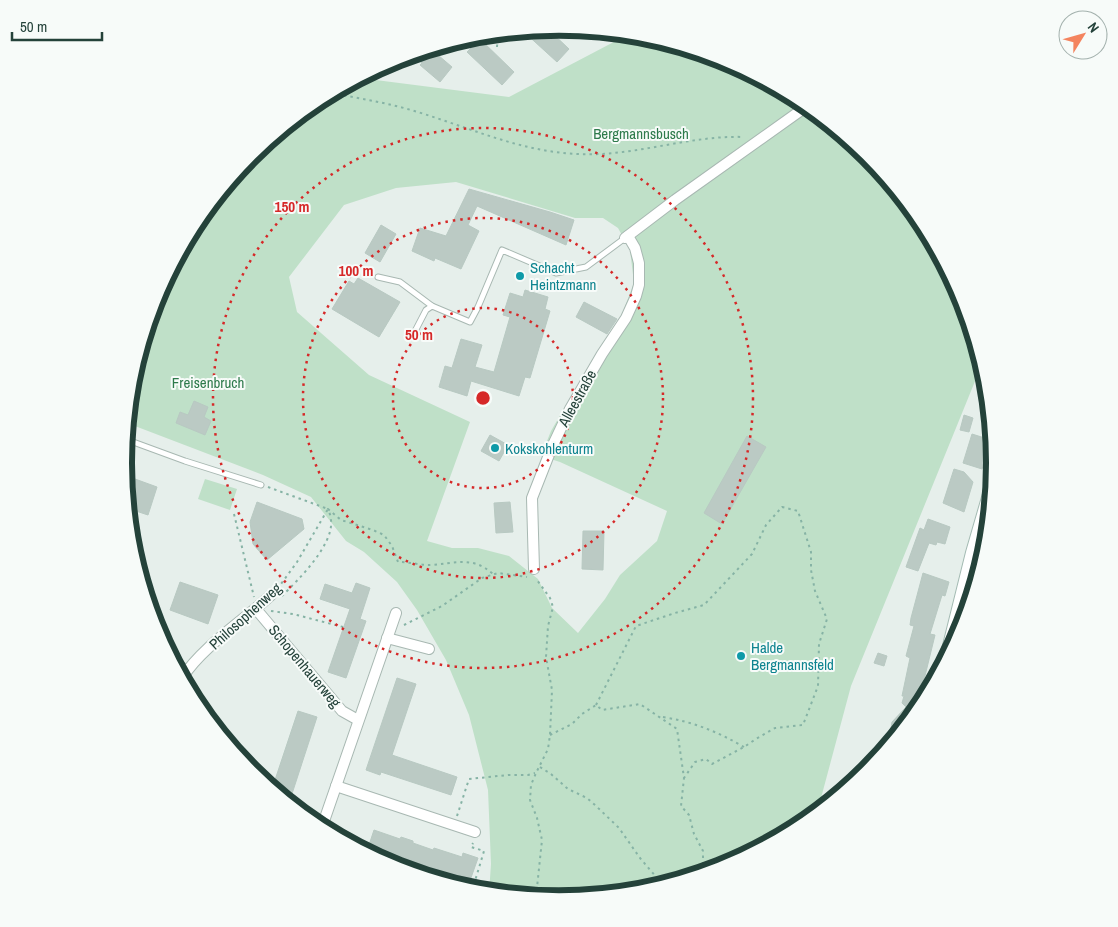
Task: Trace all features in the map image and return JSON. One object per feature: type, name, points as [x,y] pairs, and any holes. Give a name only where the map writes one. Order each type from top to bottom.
[{"type":"street","points":[[627,237],[800,111]]},
{"type":"street","name":"Alleestraße","points":[[534,571],[532,498],[552,447],[570,409],[602,354],[626,318],[636,296],[639,285],[638,263],[635,248],[627,237]]},
{"type":"street","points":[[955,625],[970,561],[983,517]]},
{"type":"street","name":"Philosophenweg","points":[[186,672],[212,645],[256,609],[276,597]]},
{"type":"street","name":"Schopenhauerweg","points":[[256,609],[342,711],[358,720]]},
{"type":"street","name":"Schopenhauerweg","points":[[324,820],[396,613]]},
{"type":"street","points":[[388,634],[429,649]]},
{"type":"street","points":[[336,786],[454,825],[474,836]]},
{"type":"lane","points":[[378,277],[400,282],[432,306],[470,322],[502,250],[556,273],[586,267],[627,237]]},
{"type":"lane","points":[[412,338],[426,310],[432,306]]},
{"type":"lane","points":[[133,442],[261,485]]},
{"type":"path","points":[[497,41],[497,47]]},
{"type":"path","points":[[342,95],[416,111],[514,144],[577,154],[621,153],[717,137],[744,137],[757,142]]},
{"type":"path","points":[[261,485],[328,508],[341,520],[384,535],[392,546],[398,562],[428,565],[462,561],[486,567],[493,574]]},
{"type":"path","points":[[550,735],[572,724],[582,714],[596,705],[636,626],[675,612],[704,605],[752,554],[766,525],[782,507],[798,511],[811,552],[811,570],[815,591],[828,619],[819,644],[818,686],[804,725],[775,728],[712,764],[706,759],[695,762],[684,778]]},
{"type":"path","points":[[276,597],[308,570],[324,545],[331,530],[328,508]]},
{"type":"path","name":"Philosophenweg","points":[[276,597],[280,586],[297,562],[328,508]]},
{"type":"path","points":[[234,514],[256,609],[293,614],[343,627]]},
{"type":"path","points":[[388,634],[419,616],[442,606],[482,578],[493,574],[506,573],[525,577],[534,571],[550,598],[553,608],[548,626],[546,658],[552,690],[550,735],[548,749],[536,772],[530,800],[537,818],[542,840],[537,890]]},
{"type":"path","points":[[596,705],[602,710],[640,704],[677,729],[684,778],[681,806],[689,815],[694,834],[703,851],[703,865]]},
{"type":"path","points":[[661,717],[686,721],[725,736],[744,747]]},
{"type":"path","points":[[540,767],[595,805],[619,828],[658,879]]},
{"type":"path","points":[[454,825],[469,779],[508,774],[528,775],[536,772]]},
{"type":"path","points":[[324,820],[328,823]]},
{"type":"path","points":[[474,836],[471,847],[484,851],[474,883]]},
{"type":"green space","points":[[617,40],[642,44],[696,59],[748,80],[773,93],[841,142],[861,161],[898,203],[929,250],[942,275],[964,326],[977,376],[851,686],[820,801],[773,834],[748,847],[723,858],[670,876],[615,887],[559,891],[490,885],[491,864],[488,790],[469,715],[446,660],[417,610],[397,582],[364,552],[346,541],[311,497],[263,475],[134,426],[140,380],[154,326],[176,275],[204,226],[238,182],[277,142],[322,108],[371,79],[509,97]],"holes":[[[456,182],[575,218],[603,218],[618,228],[630,250],[634,283],[619,322],[597,352],[551,431],[541,456],[560,462],[667,511],[657,541],[620,575],[605,599],[578,633],[552,608],[538,579],[509,556],[478,548],[452,548],[427,541],[470,422],[369,375],[297,312],[289,277],[344,205],[396,188]]]},
{"type":"green space","points":[[205,479],[237,489],[230,510],[198,499]]},
{"type":"building","points":[[555,36],[569,49],[557,62],[530,37]]},
{"type":"building","points":[[484,43],[514,72],[502,85],[467,52],[475,44]]},
{"type":"building","points":[[437,54],[452,67],[440,82],[420,65],[422,63],[419,60]]},
{"type":"building","points":[[469,189],[574,220],[566,245],[477,206],[468,225],[479,231],[461,269],[435,258],[434,261],[412,251],[420,228],[446,236]]},
{"type":"building","points":[[381,225],[396,234],[380,262],[365,253]]},
{"type":"building","points":[[358,278],[400,302],[379,337],[332,309],[349,281],[354,284]]},
{"type":"building","points":[[525,290],[548,297],[545,309],[550,311],[530,378],[525,377],[519,396],[471,381],[467,396],[439,387],[445,366],[452,368],[461,339],[482,345],[475,367],[494,372],[510,317],[503,315],[510,293],[523,297]]},
{"type":"building","points":[[584,302],[617,319],[607,334],[576,317]]},
{"type":"building","points":[[194,401],[208,407],[204,417],[211,421],[205,435],[176,423],[180,412],[188,415]]},
{"type":"building","points":[[964,415],[973,418],[969,432],[960,430]]},
{"type":"building","points":[[972,434],[985,438],[986,457],[982,469],[963,463]]},
{"type":"building","name":"Kokskohlenturm","points":[[490,435],[508,445],[499,461],[481,451]]},
{"type":"building","points":[[747,436],[766,447],[722,524],[704,513]]},
{"type":"building","points":[[954,469],[964,472],[973,482],[964,512],[943,503]]},
{"type":"building","points":[[133,478],[157,487],[148,515],[134,510]]},
{"type":"building","points":[[257,502],[302,519],[304,529],[267,560],[253,544],[250,522]]},
{"type":"building","points":[[510,502],[513,532],[496,533],[494,503]]},
{"type":"building","points":[[928,519],[950,527],[945,544],[937,542],[936,545],[929,543],[918,571],[906,567],[920,528],[924,530]]},
{"type":"building","points":[[583,531],[604,531],[603,570],[582,569]]},
{"type":"building","points":[[923,573],[949,582],[945,596],[942,595],[930,634],[935,635],[923,687],[890,733],[892,722],[906,707],[902,703],[904,696],[902,696],[910,658],[906,656],[914,626],[910,625]]},
{"type":"building","points":[[180,582],[218,595],[208,624],[170,610]]},
{"type":"building","points":[[356,583],[370,588],[360,619],[366,621],[346,678],[328,672],[350,609],[320,599],[325,584],[352,593]]},
{"type":"building","points":[[878,653],[887,656],[884,666],[874,663]]},
{"type":"building","points":[[397,678],[416,684],[392,755],[457,777],[451,795],[381,772],[380,775],[366,770]]},
{"type":"building","points":[[298,711],[317,717],[291,796],[274,782]]},
{"type":"building","points":[[374,830],[400,839],[401,837],[413,841],[413,843],[433,850],[434,848],[462,857],[463,853],[478,858],[470,881],[388,855],[369,846]]},
{"type":"place","name":"Schacht Heintzmann","points":[[520,276]]},
{"type":"place","name":"Kokskohlenturm","points":[[495,448]]},
{"type":"place","name":"Halde Bergmannsfeld","points":[[741,656]]},
{"type":"park label","name":"Bergmannsbusch","points":[[641,133]]},
{"type":"park label","name":"Freisenbruch","points":[[208,382]]}]
